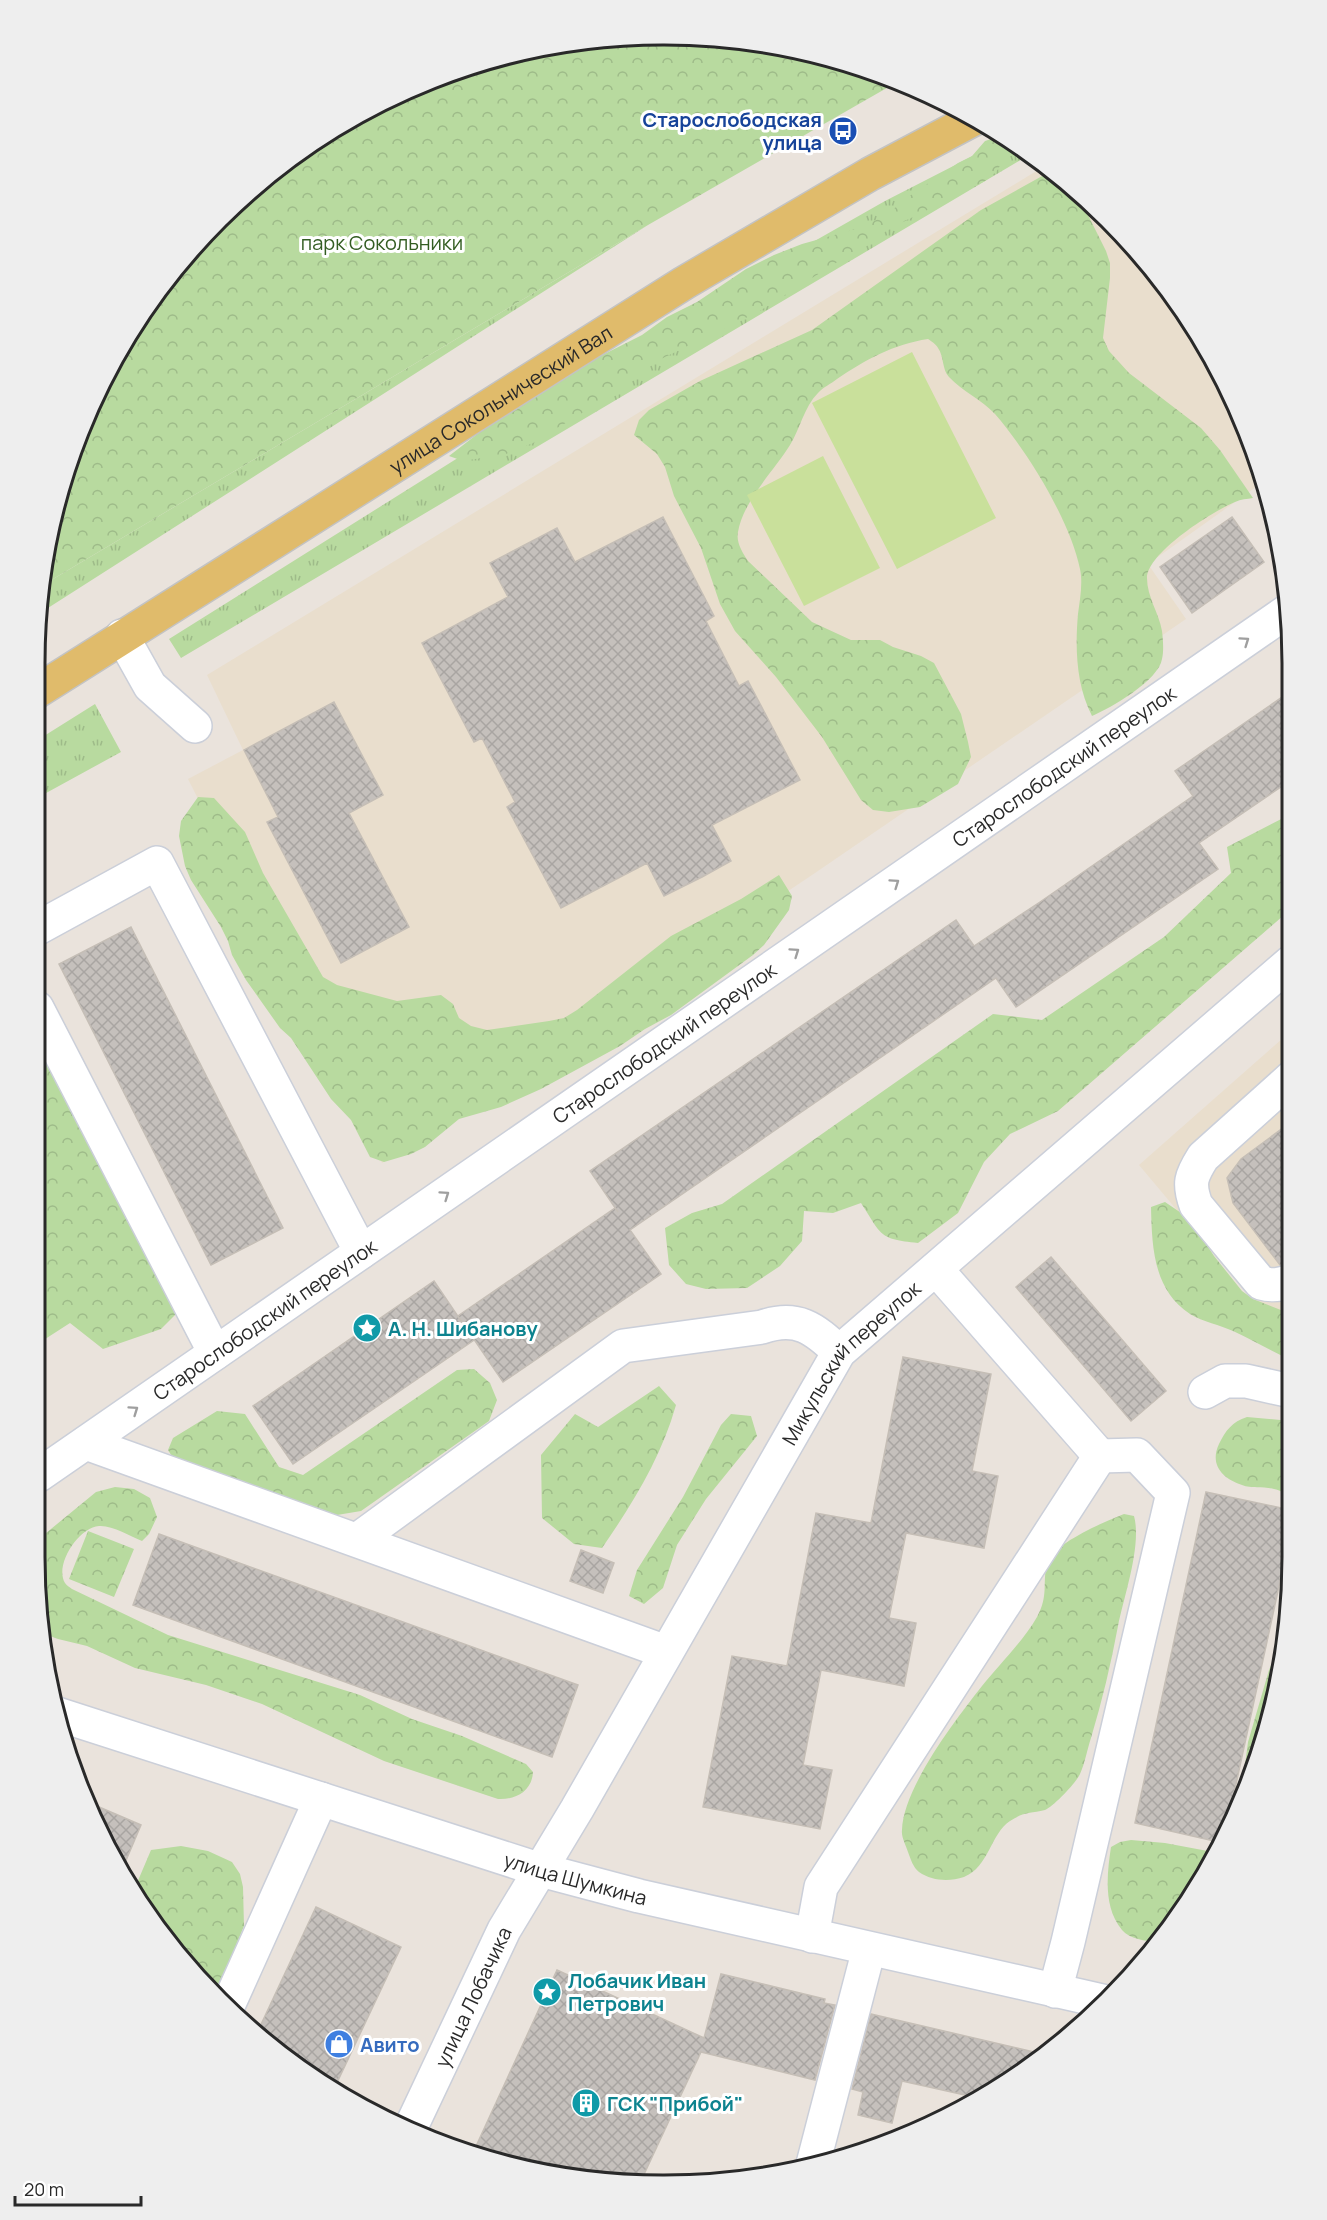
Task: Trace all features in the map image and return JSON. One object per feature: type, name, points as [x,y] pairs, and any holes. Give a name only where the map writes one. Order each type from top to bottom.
[{"type":"main road","name":"улица Сокольнический Вал","points":[[45,686],[684,283],[870,174],[965,124]]},
{"type":"street","name":"Старослободский переулок","points":[[45,1471],[1280,616]]},
{"type":"street","points":[[122,636],[150,686],[195,726]]},
{"type":"street","points":[[45,924],[157,863],[361,1252]]},
{"type":"street","name":"Микульский переулок","points":[[541,1870],[839,1352],[1282,970]]},
{"type":"street","points":[[45,1024],[215,1353]]},
{"type":"street","points":[[1282,1086],[1203,1157],[1194,1171],[1191,1190],[1196,1204],[1261,1283],[1270,1286],[1282,1283]]},
{"type":"street","points":[[936,1269],[1100,1456]]},
{"type":"street","points":[[357,1540],[623,1346],[762,1327],[775,1322],[798,1322],[820,1334],[839,1352]]},
{"type":"street","points":[[1205,1392],[1225,1381],[1246,1381],[1282,1388]]},
{"type":"street","points":[[86,1443],[666,1652]]},
{"type":"street","points":[[1054,1990],[1068,1942],[1173,1492],[1137,1455],[1100,1456]]},
{"type":"street","points":[[812,1936],[821,1887],[1100,1456]]},
{"type":"street","name":"улица Шумкина","points":[[66,1716],[541,1870],[639,1896],[1054,1990],[1091,2004]]},
{"type":"street","points":[[231,1999],[321,1799]]},
{"type":"street","name":"улица Лобачика","points":[[413,2122],[504,1930],[541,1870]]},
{"type":"street","points":[[815,2156],[869,1948]]},
{"type":"shaded area","points":[[1037,171],[1101,226],[1129,256],[1178,320],[1218,390],[1235,427],[1256,487],[1148,564],[1186,619],[815,873],[382,1163],[188,779],[243,750],[207,675]]},
{"type":"shaded area","points":[[1282,1039],[1282,1334],[1281,1334],[1139,1165]]},
{"type":"green space","name":"парк Сокольники","points":[[623,46],[704,46],[744,50],[824,66],[888,87],[648,225],[50,581],[66,503],[92,427],[128,354],[149,320],[198,256],[226,226],[287,173],[354,128],[427,92],[503,66],[583,50]]},
{"type":"green space","points":[[991,139],[1010,151],[996,172],[985,181],[893,227],[758,312],[628,375],[595,405],[533,443],[506,454],[463,461],[449,456],[520,401],[559,377],[642,335],[667,317],[697,302],[746,269],[802,244],[856,229],[885,216],[908,197],[972,156],[985,141]]},
{"type":"green space","points":[[998,143],[1021,159],[181,658],[169,639],[702,305],[885,201]]},
{"type":"green space","points":[[1043,176],[1087,213],[1110,263],[1103,338],[1109,351],[1129,373],[1201,428],[1220,450],[1253,498],[1237,501],[1197,523],[1169,545],[1158,557],[1150,568],[1147,578],[1149,592],[1162,631],[1163,652],[1159,667],[1144,684],[1111,707],[1092,716],[1083,692],[1078,666],[1077,627],[1081,580],[1075,550],[1046,487],[995,414],[949,377],[945,371],[940,351],[928,339],[915,341],[880,354],[858,365],[822,389],[809,405],[794,439],[746,509],[738,532],[740,547],[748,561],[812,622],[851,640],[880,640],[934,663],[961,714],[971,757],[958,784],[920,807],[889,812],[873,810],[861,800],[822,737],[776,677],[735,631],[720,604],[701,548],[674,496],[665,467],[657,454],[634,435],[639,420],[649,410],[700,381],[812,330],[981,210]]},
{"type":"green space","points":[[648,225],[47,608],[50,581]]},
{"type":"green space","points":[[912,352],[996,518],[897,569],[812,403]]},
{"type":"green space","points":[[823,456],[880,568],[804,606],[747,495]]},
{"type":"green space","points":[[95,704],[121,752],[45,794],[45,735]]},
{"type":"green space","points":[[198,797],[214,798],[245,832],[263,873],[323,977],[337,985],[397,1001],[441,995],[453,1004],[459,1018],[471,1026],[487,1030],[564,1018],[671,936],[741,899],[779,875],[792,896],[789,910],[764,945],[671,1015],[541,1089],[501,1107],[459,1119],[425,1147],[384,1162],[370,1157],[351,1120],[331,1099],[291,1038],[280,1028],[246,980],[232,955],[221,927],[191,880],[185,866],[179,836],[181,821]]},
{"type":"green space","points":[[1282,819],[1282,917],[1058,1111],[1010,1134],[984,1162],[958,1213],[918,1243],[895,1240],[882,1234],[861,1203],[833,1213],[804,1211],[802,1241],[780,1266],[747,1288],[706,1289],[686,1284],[669,1265],[665,1228],[692,1213],[722,1204],[993,1014],[1042,1020],[1164,937],[1231,873],[1227,847]]},
{"type":"green space","points":[[45,1058],[177,1313],[161,1329],[103,1349],[70,1323],[45,1339]]},
{"type":"green space","points":[[1165,1202],[1190,1219],[1214,1256],[1242,1291],[1253,1299],[1282,1310],[1282,1356],[1233,1331],[1195,1317],[1168,1293],[1154,1252],[1151,1207]]},
{"type":"green space","points":[[474,1369],[490,1383],[497,1400],[489,1421],[361,1511],[337,1515],[173,1458],[168,1450],[173,1438],[217,1411],[245,1414],[279,1467],[303,1475],[457,1370]]},
{"type":"green space","points":[[659,1386],[676,1405],[670,1425],[645,1480],[602,1548],[574,1544],[542,1518],[541,1455],[575,1414],[598,1427]]},
{"type":"green space","points":[[731,1414],[751,1416],[757,1436],[706,1499],[677,1545],[663,1588],[644,1604],[629,1596],[637,1570],[683,1497],[721,1425]]},
{"type":"green space","points":[[1247,1417],[1282,1420],[1282,1492],[1242,1485],[1229,1479],[1220,1470],[1217,1465],[1216,1452],[1224,1435],[1237,1421]]},
{"type":"green space","points":[[115,1487],[134,1489],[150,1498],[157,1517],[149,1534],[142,1541],[104,1526],[91,1528],[84,1533],[70,1548],[63,1567],[62,1575],[65,1583],[72,1589],[168,1635],[360,1695],[412,1719],[462,1736],[526,1764],[533,1772],[530,1784],[517,1796],[498,1799],[384,1761],[262,1704],[206,1685],[135,1668],[87,1646],[50,1636],[46,1597],[45,1534],[96,1492]]},
{"type":"green space","points":[[1124,1514],[1134,1516],[1136,1541],[1134,1556],[1106,1682],[1085,1761],[1078,1778],[1049,1808],[1027,1813],[1004,1826],[985,1858],[972,1872],[952,1880],[935,1879],[924,1875],[912,1863],[902,1833],[911,1794],[921,1775],[982,1686],[1032,1626],[1043,1602],[1047,1563],[1051,1556],[1081,1534]]},
{"type":"green space","points":[[88,1531],[134,1549],[114,1597],[69,1579]]},
{"type":"green space","points":[[1273,1662],[1261,1717],[1245,1766],[1248,1742]]},
{"type":"green space","points":[[1131,1840],[1165,1843],[1207,1851],[1178,1900],[1148,1941],[1129,1936],[1122,1930],[1109,1901],[1108,1868],[1111,1847]]},
{"type":"green space","points":[[181,1846],[208,1851],[232,1862],[240,1874],[243,1887],[244,1926],[219,1987],[173,1933],[138,1882],[151,1850]]},
{"type":"building","points":[[663,517],[714,616],[706,621],[739,686],[748,681],[800,780],[712,825],[731,861],[702,877],[664,896],[647,863],[561,908],[507,807],[515,802],[482,738],[474,742],[422,643],[508,597],[490,563],[557,528],[575,562]]},
{"type":"building","points":[[1232,517],[1264,562],[1192,613],[1160,567]]},
{"type":"building","points":[[1282,697],[1282,786],[1199,843],[1218,869],[1016,1007],[996,978],[630,1230],[661,1274],[503,1382],[458,1316],[615,1208],[618,1212],[590,1171],[956,920],[974,946],[1040,902],[1193,796],[1175,771]]},
{"type":"building","points":[[334,702],[383,795],[349,813],[409,927],[341,963],[267,822],[278,817],[244,750]]},
{"type":"building","points":[[131,927],[283,1228],[211,1265],[59,964]]},
{"type":"building","points":[[1282,1129],[1282,1265],[1233,1203],[1227,1178],[1241,1159]]},
{"type":"building","points":[[1051,1257],[1166,1391],[1131,1421],[1016,1287]]},
{"type":"building","points":[[434,1281],[474,1340],[293,1464],[253,1406]]},
{"type":"building","points":[[903,1357],[991,1374],[972,1471],[998,1476],[984,1548],[906,1533],[889,1618],[916,1623],[904,1686],[821,1670],[803,1765],[832,1770],[820,1829],[703,1807],[732,1656],[787,1666],[816,1513],[871,1523]]},
{"type":"building","points":[[1206,1492],[1282,1508],[1282,1575],[1233,1797],[1218,1830],[1212,1841],[1135,1823]]},
{"type":"building","points":[[159,1534],[578,1685],[552,1757],[133,1605]]},
{"type":"building","points":[[581,1550],[614,1563],[603,1593],[570,1581]]},
{"type":"building","points":[[98,1807],[141,1825],[126,1861]]},
{"type":"building","points":[[316,1907],[401,1947],[337,2082],[260,2026]]},
{"type":"building","name":"ГСК \"Прибой\"","points":[[557,1970],[704,2038],[721,1974],[825,1999],[824,2003],[835,2005],[815,2080],[701,2052],[644,2175],[583,2170],[503,2154],[476,2146]]},
{"type":"building","points":[[871,2014],[1033,2052],[967,2095],[902,2081],[892,2123],[858,2115],[863,2092],[852,2089]]},
{"type":"place","name":"Старослободская улица","points":[[843,131]]},
{"type":"place","name":"А. Н. Шибанову","points":[[367,1328]]},
{"type":"place","name":"Лобачик Иван Петрович","points":[[547,1992]]},
{"type":"place","name":"Авито","points":[[339,2044]]},
{"type":"place","name":"ГСК \"Прибой\"","points":[[586,2103]]}]
